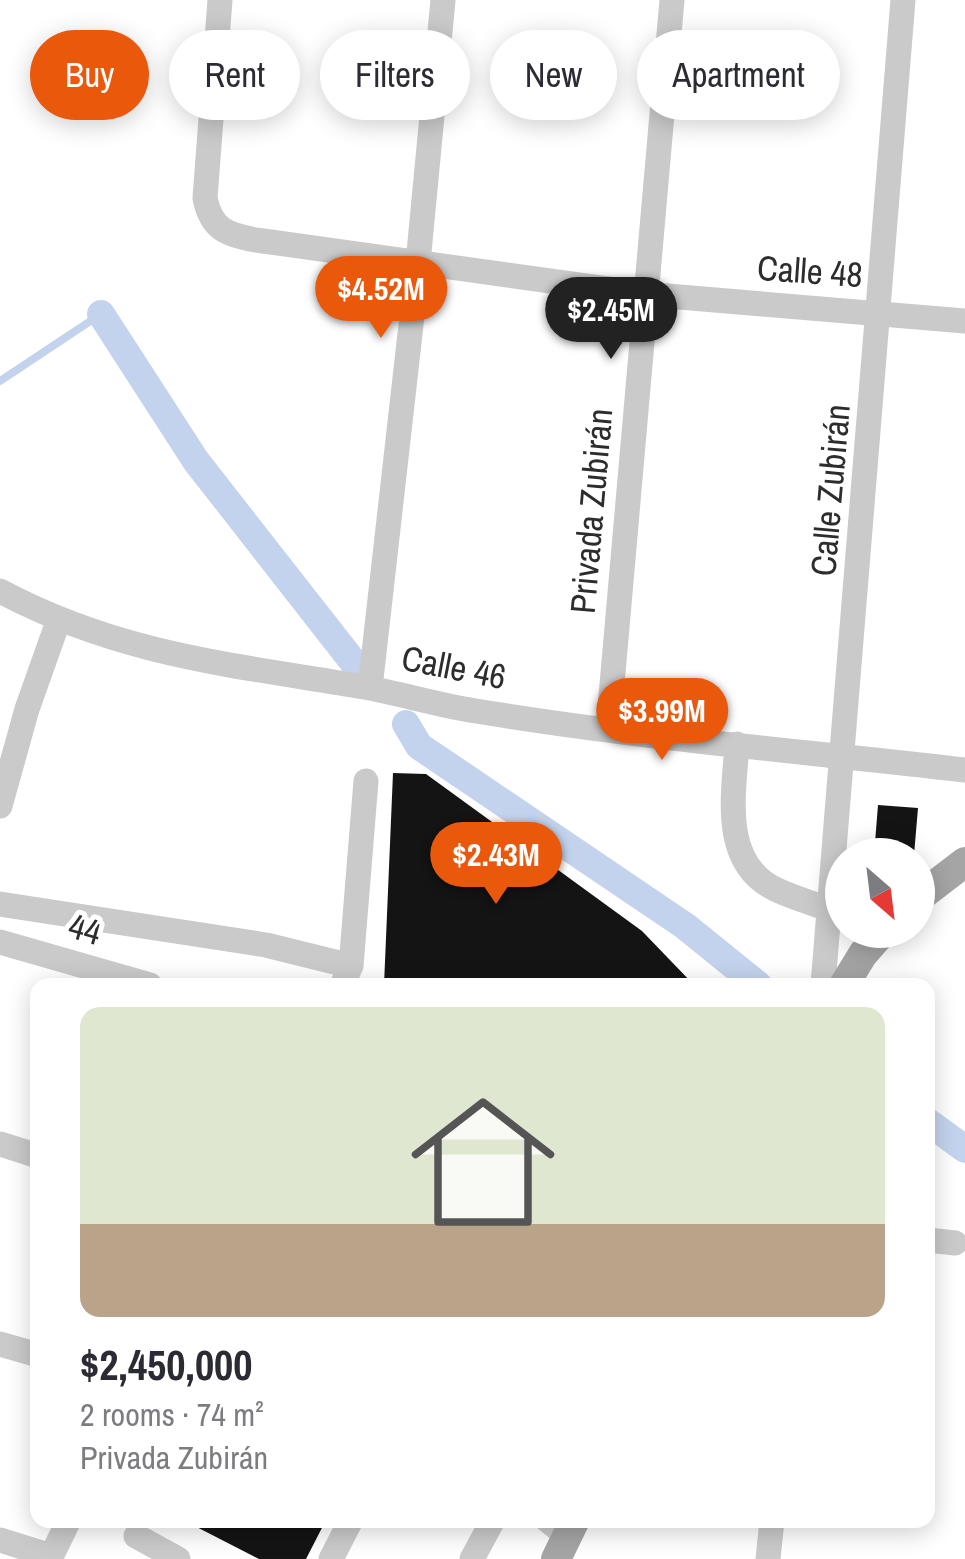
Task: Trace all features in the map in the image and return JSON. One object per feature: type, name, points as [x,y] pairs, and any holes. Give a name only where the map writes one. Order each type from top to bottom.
[{"type":"main road","points":[[935,885],[965,862]]},
{"type":"main road","points":[[848,978],[868,948]]},
{"type":"street","name":"Calle 48","points":[[220,0],[205,198],[210,218],[223,232],[644,294],[965,321]]},
{"type":"street","points":[[370,688],[443,0]]},
{"type":"street","name":"Privada Zubirán","points":[[608,730],[672,0]]},
{"type":"street","name":"Calle Zubirán","points":[[834,838],[904,0]]},
{"type":"street","name":"Calle 46","points":[[0,591],[59,619],[163,653],[370,688],[473,711],[965,770]]},
{"type":"street","points":[[0,806],[59,619]]},
{"type":"street","points":[[737,744],[732,820],[739,851],[771,887],[825,908]]},
{"type":"street","points":[[0,904],[266,946],[347,975],[366,781]]},
{"type":"street","name":"44","points":[[0,942],[126,978]]},
{"type":"street","name":"Calle Zubirán","points":[[823,978],[825,947]]},
{"type":"street","points":[[0,1144],[30,1153]]},
{"type":"street","points":[[935,1241],[956,1243]]},
{"type":"street","points":[[0,1344],[30,1352]]},
{"type":"street","points":[[0,1540],[51,1558],[65,1528]]},
{"type":"street","points":[[331,1559],[347,1528]]},
{"type":"street","points":[[472,1559],[489,1528]]},
{"type":"street","points":[[768,1559],[771,1528]]},
{"type":"street","points":[[136,1536],[178,1559]]},
{"type":"building","points":[[393,773],[426,774],[642,931],[687,978],[384,978]]},
{"type":"building","points":[[878,805],[918,808],[915,838],[875,838]]},
{"type":"building","points":[[199,1528],[322,1528],[306,1559],[259,1559]]},
{"type":"waterway","points":[[0,381],[101,314]]},
{"type":"waterway","points":[[101,314],[196,461],[354,663]]},
{"type":"waterway","points":[[406,724],[419,746],[685,926],[749,978]]},
{"type":"waterway","points":[[935,1127],[965,1149]]}]
